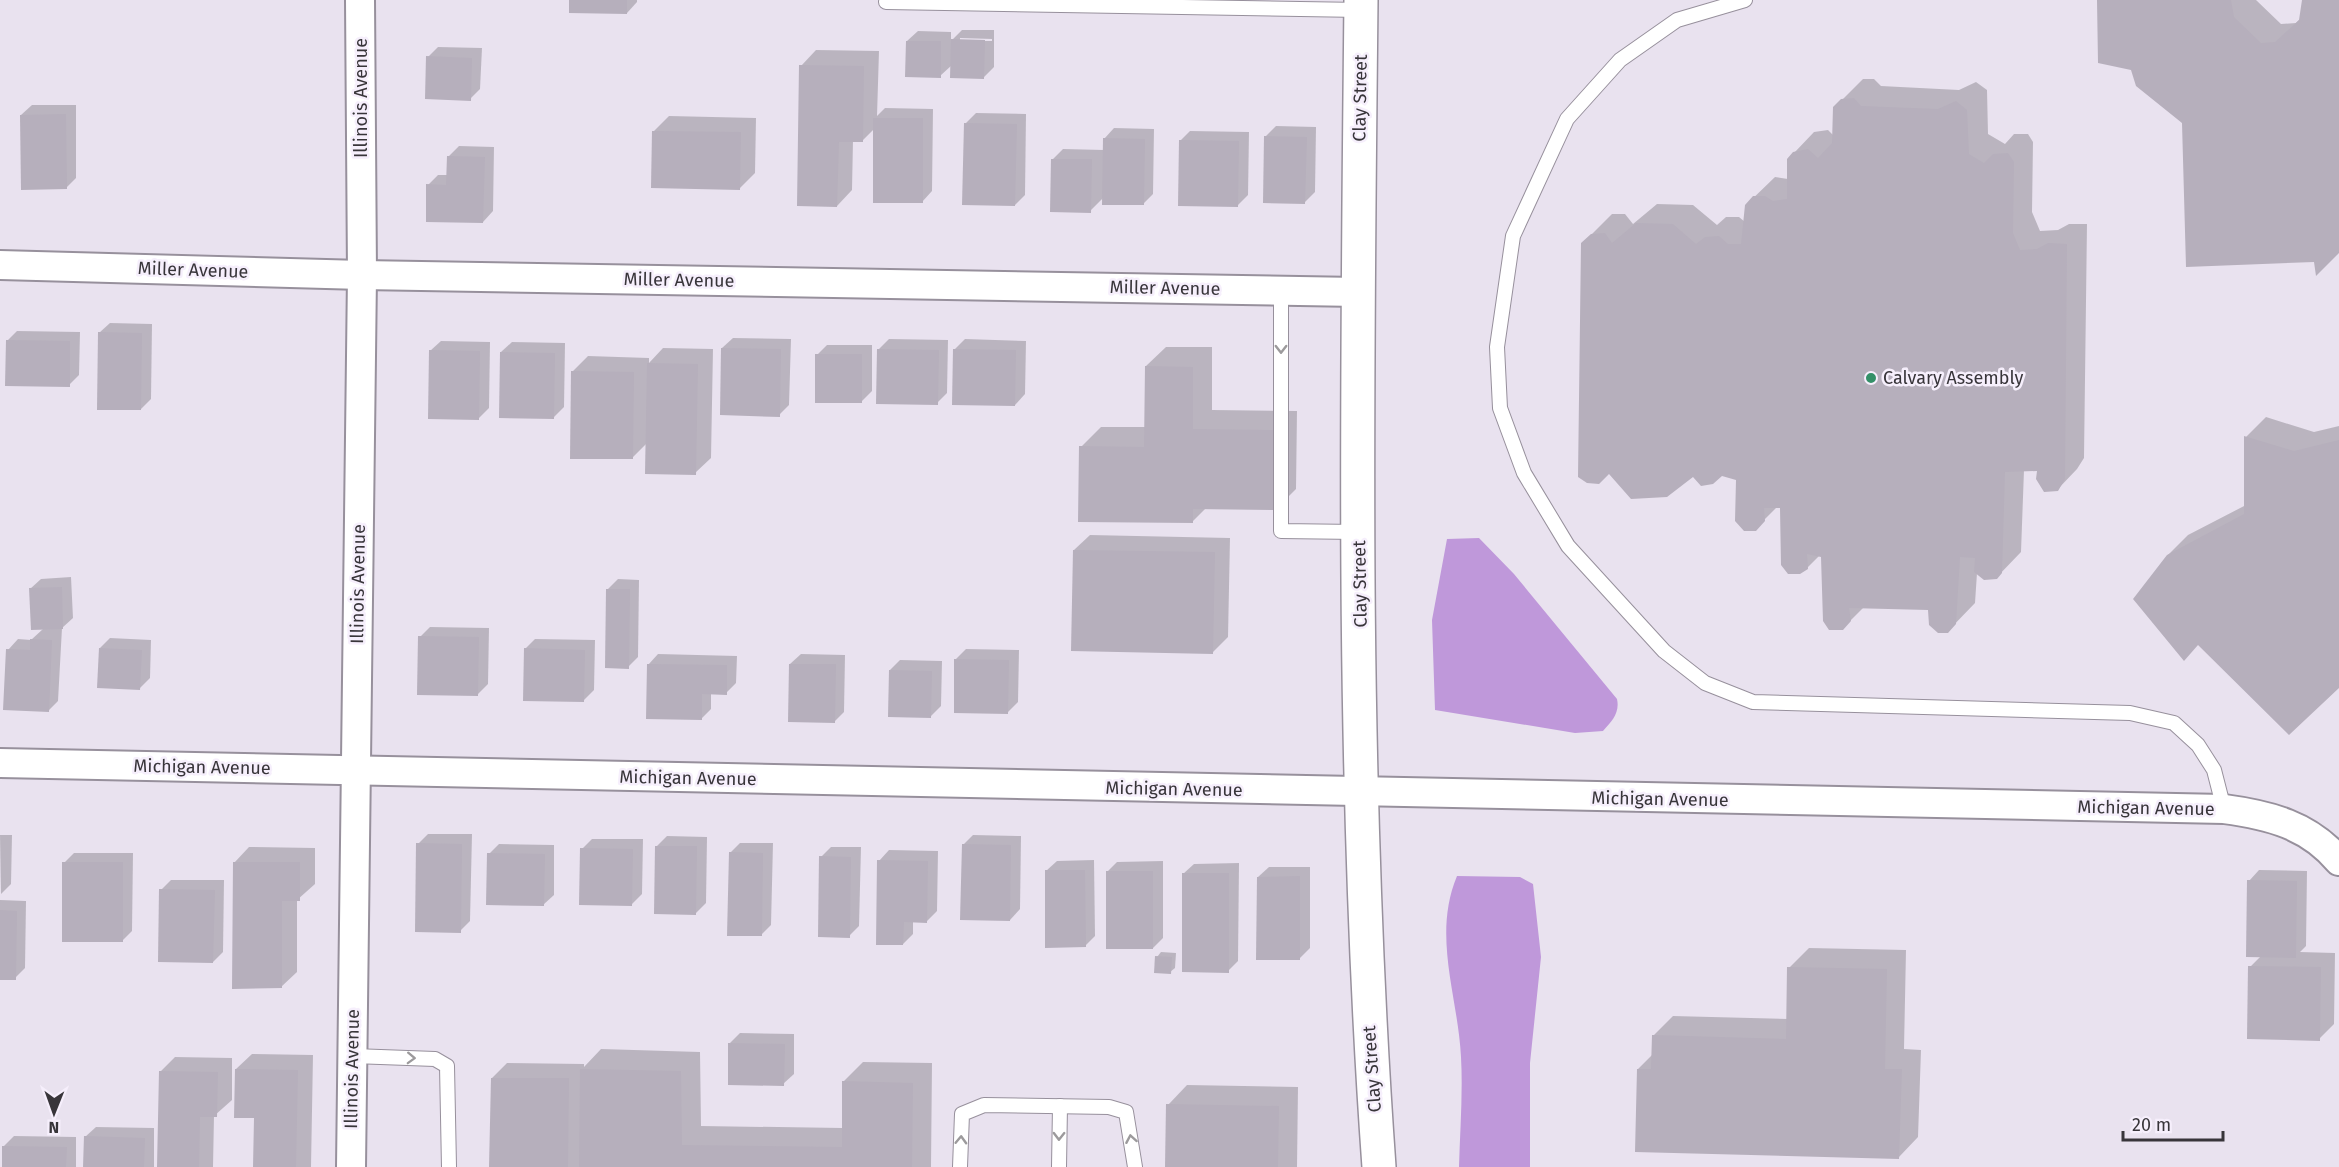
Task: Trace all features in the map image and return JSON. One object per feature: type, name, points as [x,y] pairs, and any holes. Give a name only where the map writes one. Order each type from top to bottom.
[{"type":"street","name":"Illinois Avenue","points":[[351,1167],[362,275],[360,0]]},
{"type":"street","name":"Clay Street","points":[[1361,5],[1358,292],[1362,793],[1369,1033],[1379,1167]]},
{"type":"street","name":"Miller Avenue","points":[[0,265],[362,275],[1358,292]]},
{"type":"street","name":"Michigan Avenue","points":[[0,763],[1362,793],[2224,809],[2269,816],[2304,832],[2337,859]]},
{"type":"lane","points":[[1745,0],[1677,20],[1620,60],[1567,119],[1512,236],[1497,347],[1500,408],[1524,473],[1568,546],[1664,651],[1705,683],[1753,702],[2130,713],[2174,723],[2198,745],[2214,770],[2224,809]]},
{"type":"lane","points":[[886,2],[1361,5]]},
{"type":"lane","points":[[1281,290],[1281,531],[1359,532]]},
{"type":"lane","points":[[353,1056],[435,1059],[447,1066],[449,1167]]},
{"type":"lane","points":[[960,1167],[962,1113],[984,1105],[1109,1107],[1126,1112],[1135,1167]]},
{"type":"lane","points":[[1059,1167],[1060,1106]]},
{"type":"shaded area","points":[[1479,538],[1514,574],[1617,699],[1616,713],[1603,731],[1575,733],[1435,710],[1432,620],[1447,539]]},
{"type":"shaded area","points":[[1457,876],[1520,877],[1533,884],[1541,957],[1530,1063],[1530,1167],[1459,1167],[1461,1057],[1446,944],[1450,899]]},
{"type":"building","points":[[569,0],[627,0],[627,14],[569,13]]},
{"type":"building","points":[[2097,0],[2231,0],[2234,17],[2261,43],[2275,42],[2299,20],[2302,0],[2339,0],[2339,253],[2316,276],[2314,262],[2186,267],[2182,123],[2136,86],[2131,70],[2098,63]]},
{"type":"building","points":[[951,39],[985,40],[984,79],[950,78]]},
{"type":"building","points":[[906,41],[941,41],[941,78],[905,77]]},
{"type":"building","points":[[426,56],[472,58],[471,101],[425,99]]},
{"type":"building","points":[[799,65],[864,66],[863,142],[839,142],[837,207],[797,206]]},
{"type":"building","points":[[1854,98],[1861,106],[1938,109],[1956,101],[1967,110],[1969,154],[1984,163],[1993,154],[2008,153],[2014,162],[2013,233],[2020,250],[2037,249],[2048,243],[2067,244],[2065,479],[2058,491],[2044,492],[2036,479],[2037,471],[2005,472],[2002,573],[1997,579],[1984,580],[1974,572],[1975,558],[1960,557],[1956,624],[1948,633],[1938,633],[1929,625],[1928,610],[1849,608],[1851,621],[1843,630],[1829,630],[1823,621],[1821,557],[1807,554],[1808,569],[1800,574],[1788,574],[1781,565],[1780,508],[1764,508],[1765,521],[1756,531],[1744,531],[1735,521],[1736,480],[1722,476],[1713,484],[1701,486],[1693,477],[1667,497],[1631,499],[1609,474],[1599,484],[1587,483],[1578,477],[1581,243],[1591,234],[1605,233],[1612,243],[1636,223],[1673,224],[1696,244],[1705,237],[1719,236],[1728,244],[1741,244],[1745,205],[1753,196],[1765,196],[1773,201],[1787,199],[1787,159],[1793,152],[1808,149],[1818,158],[1832,143],[1833,107],[1841,99]]},
{"type":"building","points":[[66,114],[67,189],[21,190],[20,115]]},
{"type":"building","points":[[873,118],[923,118],[923,203],[873,203]]},
{"type":"building","points":[[964,123],[1017,124],[1015,206],[962,205]]},
{"type":"building","points":[[652,131],[741,132],[740,190],[651,188]]},
{"type":"building","points":[[1264,136],[1307,137],[1305,204],[1263,203]]},
{"type":"building","points":[[1103,138],[1145,139],[1144,205],[1102,205]]},
{"type":"building","points":[[1179,140],[1239,141],[1238,207],[1178,206]]},
{"type":"building","points":[[447,156],[485,157],[483,223],[426,222],[426,184],[446,185]]},
{"type":"building","points":[[1051,159],[1092,159],[1091,213],[1050,212]]},
{"type":"building","points":[[98,332],[142,333],[141,410],[97,410]]},
{"type":"building","points":[[6,340],[70,341],[70,387],[5,386]]},
{"type":"building","points":[[721,348],[781,349],[780,417],[720,415]]},
{"type":"building","points":[[877,349],[939,350],[938,405],[876,404]]},
{"type":"building","points":[[953,349],[1016,350],[1015,406],[952,405]]},
{"type":"building","points":[[429,350],[480,351],[479,420],[428,419]]},
{"type":"building","points":[[500,352],[555,353],[554,419],[499,418]]},
{"type":"building","points":[[815,354],[862,354],[862,403],[815,403]]},
{"type":"building","points":[[647,363],[698,364],[696,475],[645,474]]},
{"type":"building","points":[[1145,366],[1193,367],[1193,429],[1278,430],[1277,510],[1193,509],[1193,523],[1078,522],[1079,446],[1144,447]]},
{"type":"building","points":[[571,371],[634,372],[633,459],[570,459]]},
{"type":"building","points":[[2244,436],[2294,451],[2339,440],[2339,688],[2289,735],[2198,645],[2184,661],[2133,599],[2167,555],[2244,514]]},
{"type":"building","points":[[1073,550],[1215,552],[1213,654],[1071,651]]},
{"type":"building","points":[[62,587],[63,629],[31,630],[29,588]]},
{"type":"building","points":[[606,589],[630,589],[629,669],[605,668]]},
{"type":"building","points":[[418,636],[479,637],[478,696],[417,695]]},
{"type":"building","points":[[30,639],[52,640],[49,712],[3,710],[6,649],[30,650]]},
{"type":"building","points":[[99,648],[142,650],[140,690],[97,688]]},
{"type":"building","points":[[524,648],[585,650],[584,702],[523,701]]},
{"type":"building","points":[[954,659],[1009,660],[1008,714],[954,713]]},
{"type":"building","points":[[647,664],[727,665],[727,695],[702,694],[702,720],[646,719]]},
{"type":"building","points":[[789,664],[836,664],[835,723],[788,722]]},
{"type":"building","points":[[889,670],[932,671],[931,718],[888,717]]},
{"type":"building","points":[[416,843],[462,844],[461,933],[415,932]]},
{"type":"building","points":[[962,844],[1011,845],[1010,921],[960,920]]},
{"type":"building","points":[[655,846],[697,846],[696,915],[654,914]]},
{"type":"building","points":[[580,848],[633,849],[632,906],[579,905]]},
{"type":"building","points":[[729,852],[763,853],[762,936],[727,936]]},
{"type":"building","points":[[487,853],[545,854],[544,906],[486,905]]},
{"type":"building","points":[[819,856],[851,857],[850,938],[818,937]]},
{"type":"building","points":[[877,860],[928,861],[927,923],[904,922],[903,945],[876,945]]},
{"type":"building","points":[[62,862],[123,862],[123,942],[62,942]]},
{"type":"building","points":[[233,862],[300,862],[300,901],[282,901],[282,988],[232,989]]},
{"type":"building","points":[[1045,870],[1085,870],[1086,947],[1045,948]]},
{"type":"building","points":[[1106,871],[1153,871],[1153,949],[1106,949]]},
{"type":"building","points":[[1182,873],[1229,873],[1229,973],[1182,972]]},
{"type":"building","points":[[1300,876],[1300,960],[1256,960],[1257,877]]},
{"type":"building","points":[[2247,880],[2297,881],[2296,958],[2246,957]]},
{"type":"building","points":[[159,889],[215,890],[213,963],[158,962]]},
{"type":"building","points":[[0,910],[17,911],[16,980],[0,980]]},
{"type":"building","points":[[1155,956],[1172,957],[1171,974],[1154,973]]},
{"type":"building","points":[[2248,966],[2321,967],[2320,1041],[2247,1039]]},
{"type":"building","points":[[1787,967],[1887,969],[1885,1069],[1902,1069],[1899,1159],[1635,1152],[1637,1069],[1651,1069],[1652,1035],[1786,1039]]},
{"type":"building","points":[[728,1043],[785,1044],[784,1086],[728,1085]]},
{"type":"building","points":[[235,1069],[298,1070],[296,1167],[253,1167],[254,1118],[234,1118]]},
{"type":"building","points":[[580,1069],[681,1071],[682,1145],[842,1147],[842,1081],[913,1083],[912,1167],[579,1167]]},
{"type":"building","points":[[159,1071],[218,1072],[217,1117],[200,1117],[199,1167],[157,1167]]},
{"type":"building","points":[[491,1078],[569,1078],[568,1167],[489,1167]]},
{"type":"building","points":[[1166,1104],[1279,1106],[1278,1167],[1165,1167]]},
{"type":"building","points":[[84,1136],[145,1138],[144,1167],[83,1167]]},
{"type":"building","points":[[2,1146],[67,1147],[66,1167],[2,1167]]},
{"type":"place","name":"Calvary Assembly","points":[[1871,378]]}]
